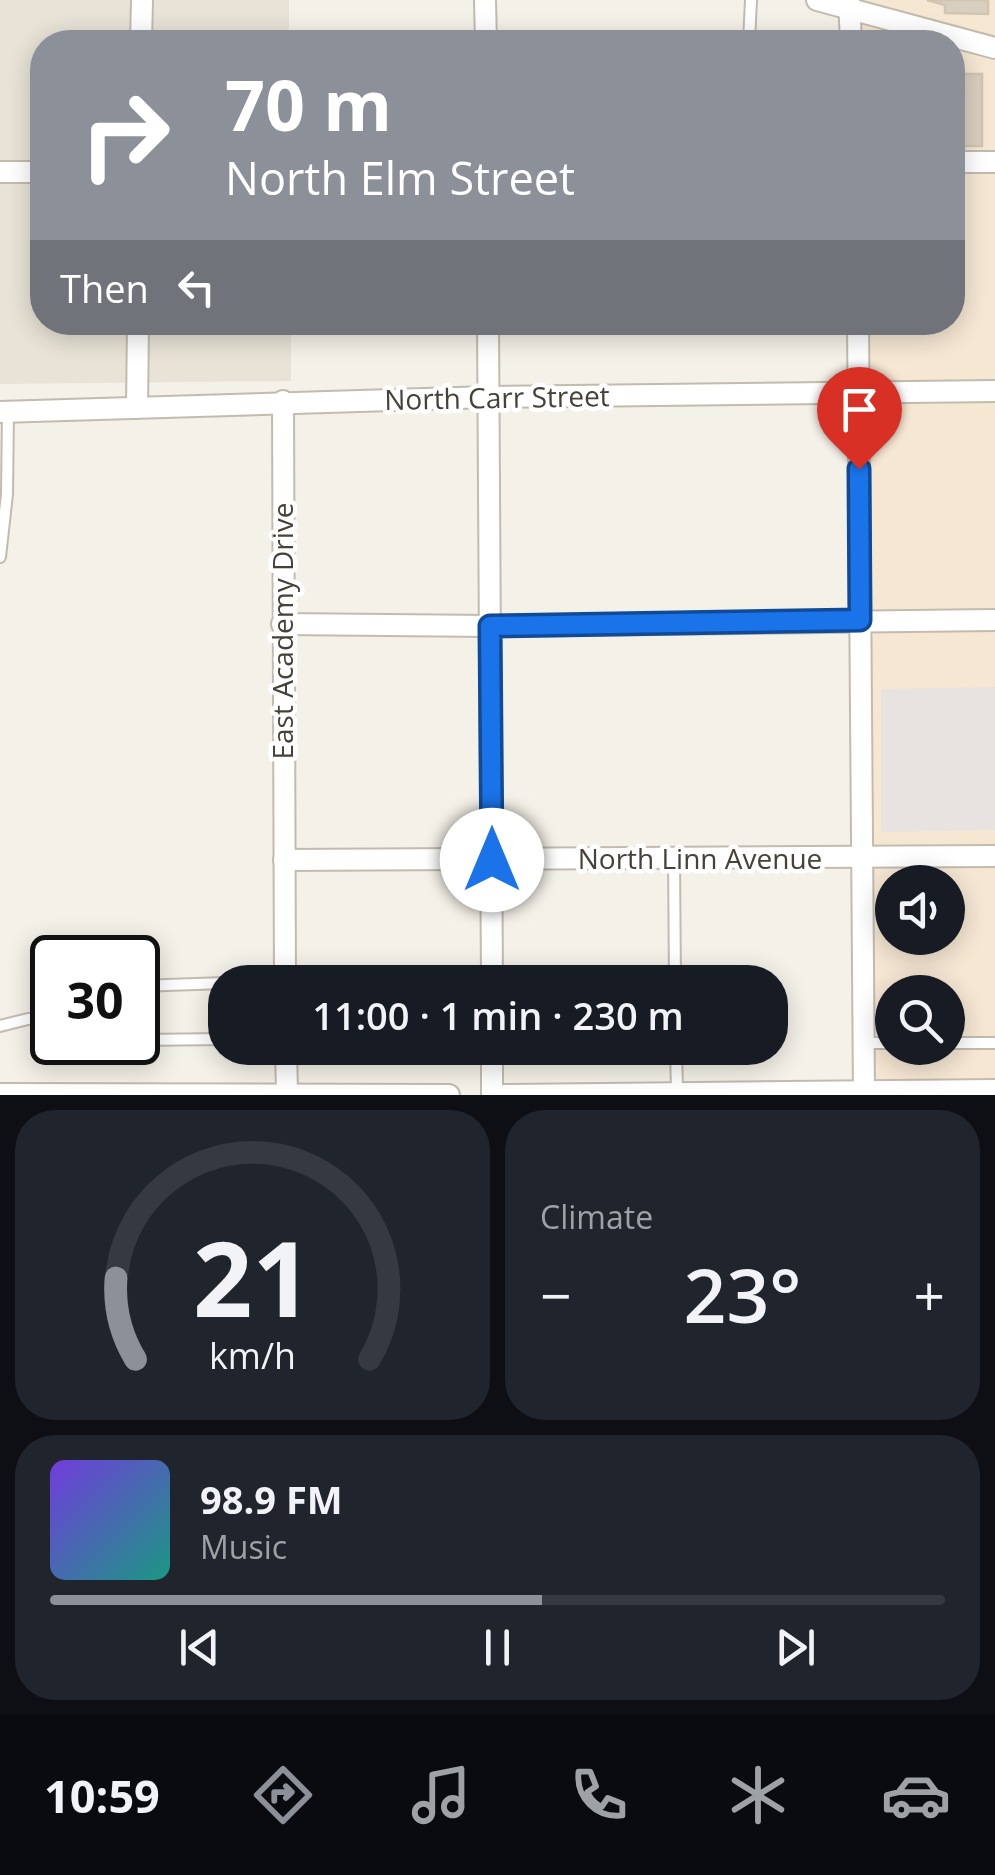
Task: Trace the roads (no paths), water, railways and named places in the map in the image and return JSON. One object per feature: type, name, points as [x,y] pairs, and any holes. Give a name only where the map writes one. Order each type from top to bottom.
[{"type":"street","points":[[141,30],[142,0]]},
{"type":"street","points":[[486,0],[486,30]]},
{"type":"street","points":[[817,0],[849,5],[934,30]]},
{"type":"street","points":[[849,5],[850,30]]},
{"type":"street","points":[[965,39],[995,48]]},
{"type":"street","points":[[965,162],[995,162]]},
{"type":"street","points":[[0,172],[30,172]]},
{"type":"street","points":[[137,408],[138,335]]},
{"type":"street","points":[[488,335],[492,965]]},
{"type":"street","points":[[858,335],[864,1092]]},
{"type":"street","name":"North Carr Street","points":[[4,411],[490,397],[995,391]]},
{"type":"street","name":"East Academy Drive","points":[[282,402],[286,965]]},
{"type":"street","points":[[282,624],[490,626],[995,620]]},
{"type":"street","name":"North Linn Avenue","points":[[284,860],[995,856]]},
{"type":"street","points":[[286,1065],[286,1094]]},
{"type":"street","points":[[492,1065],[492,1095]]},
{"type":"street","points":[[504,1095],[995,1090]]},
{"type":"street","points":[[0,1094],[450,1095]]},
{"type":"lane","points":[[750,30],[751,0]]},
{"type":"lane","points":[[0,556],[7,494],[4,411]]},
{"type":"lane","points":[[674,859],[675,965]]},
{"type":"lane","points":[[160,985],[208,984]]},
{"type":"lane","points":[[0,1026],[30,1021]]},
{"type":"lane","points":[[160,1039],[208,1038]]},
{"type":"lane","points":[[863,1043],[875,1043]]},
{"type":"lane","points":[[965,1043],[995,1043]]},
{"type":"lane","points":[[676,1065],[676,1092]]}]
